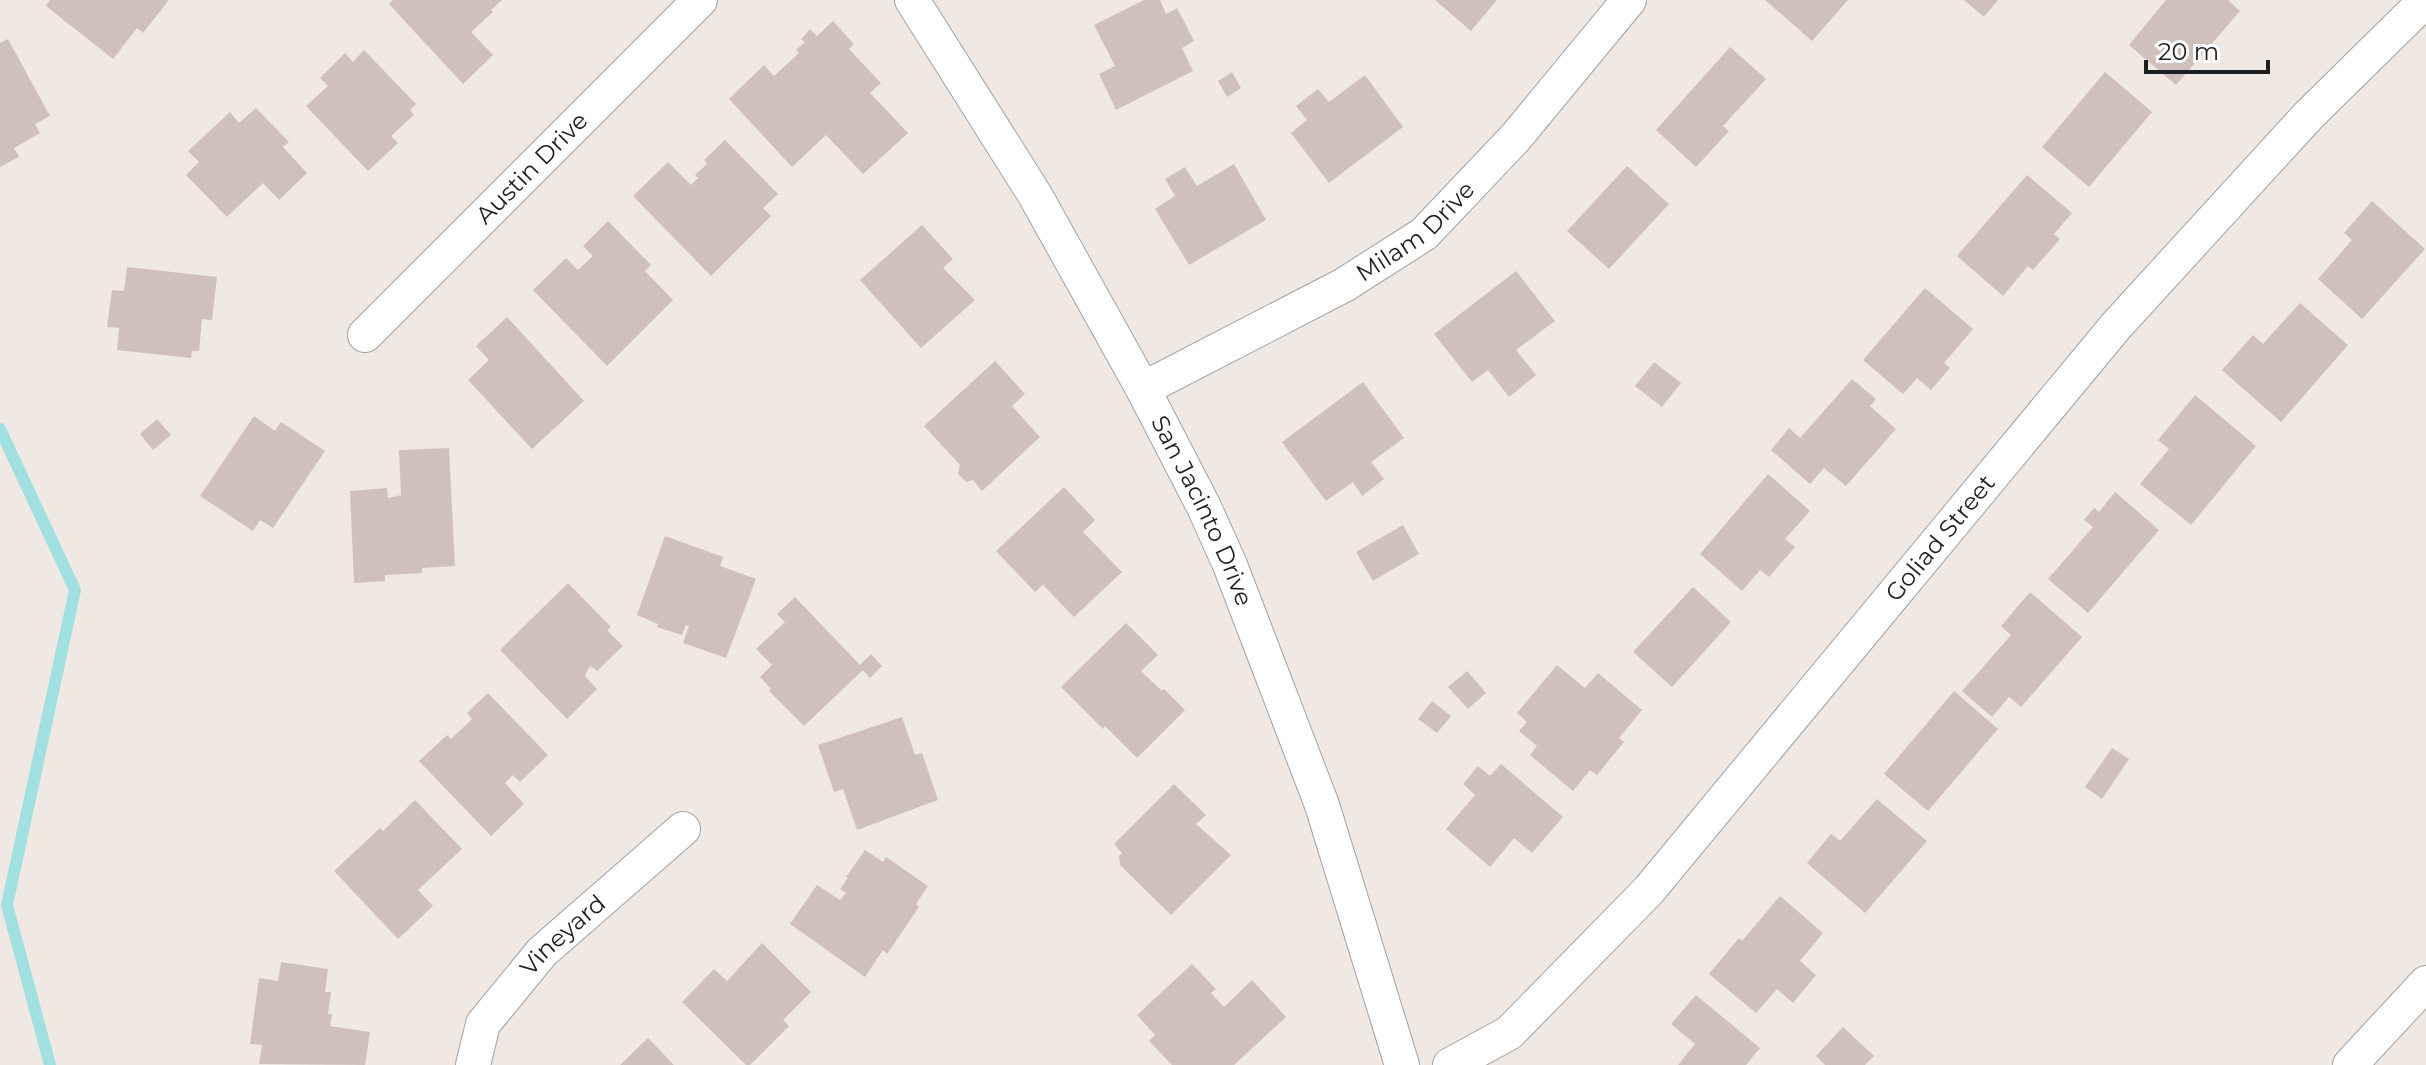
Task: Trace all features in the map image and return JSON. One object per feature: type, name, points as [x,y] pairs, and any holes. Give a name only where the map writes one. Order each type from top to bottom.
[{"type":"street","name":"Austin Drive","points":[[365,335],[700,0]]},
{"type":"street","name":"San Jacinto Drive","points":[[912,0],[1035,195],[1143,389],[1204,507],[1230,565],[1322,805],[1402,1065]]},
{"type":"street","name":"Milam Drive","points":[[1143,389],[1344,285],[1424,234],[1516,137],[1629,0]]},
{"type":"street","name":"Goliad Street","points":[[1450,1065],[1509,1033],[1649,890],[2116,326],[2308,116],[2426,0]]},
{"type":"street","name":"Vineyard","points":[[473,1065],[483,1024],[542,952],[683,829]]},
{"type":"street","points":[[2350,1065],[2426,983]]},
{"type":"building","points":[[50,0],[169,0],[143,33],[137,28],[113,59],[46,6]]},
{"type":"building","points":[[393,0],[502,0],[471,32],[493,55],[463,84],[389,4]]},
{"type":"building","points":[[1144,0],[1160,0],[1166,14],[1177,8],[1194,41],[1182,48],[1193,71],[1116,110],[1099,74],[1115,66],[1094,25]]},
{"type":"building","points":[[1435,0],[1497,0],[1471,31]]},
{"type":"building","points":[[1765,0],[1848,0],[1812,41]]},
{"type":"building","points":[[1964,0],[1998,0],[1984,17]]},
{"type":"building","points":[[2166,0],[2228,0],[2240,11],[2176,85],[2129,45]]},
{"type":"building","points":[[833,21],[854,44],[849,49],[881,83],[870,93],[908,133],[863,174],[826,135],[792,167],[729,99],[764,65],[774,76],[799,53],[796,50],[805,42],[801,39],[810,29],[817,36]]},
{"type":"building","points":[[8,39],[50,116],[35,124],[40,133],[14,148],[19,157],[0,167],[0,43]]},
{"type":"building","points":[[1730,47],[1766,79],[1723,126],[1729,131],[1696,167],[1656,130]]},
{"type":"building","points":[[364,50],[416,104],[410,110],[414,115],[391,136],[398,143],[368,171],[306,106],[328,86],[320,78],[345,53],[353,62]]},
{"type":"building","points":[[1232,72],[1241,88],[1227,97],[1218,81]]},
{"type":"building","points":[[2105,72],[2152,112],[2089,187],[2042,147]]},
{"type":"building","points":[[1365,75],[1403,127],[1329,183],[1291,133],[1307,120],[1296,106],[1318,89],[1329,102]]},
{"type":"building","points":[[256,108],[289,142],[283,147],[307,173],[279,200],[263,183],[227,217],[186,175],[199,162],[188,151],[230,112],[239,123]]},
{"type":"building","points":[[725,140],[778,194],[763,208],[771,216],[711,276],[633,196],[668,162],[691,185],[698,178],[695,175],[707,164],[704,160]]},
{"type":"building","points":[[1234,164],[1266,220],[1189,265],[1155,209],[1175,196],[1165,179],[1185,167],[1197,186]]},
{"type":"building","points":[[1627,166],[1669,204],[1609,269],[1567,231]]},
{"type":"building","points":[[2027,175],[2072,213],[2054,234],[2060,239],[2033,270],[2028,266],[2003,296],[1957,256]]},
{"type":"building","points":[[2372,201],[2425,249],[2362,319],[2318,279],[2352,240],[2344,233]]},
{"type":"building","points":[[608,221],[651,265],[645,271],[673,300],[607,366],[533,290],[566,258],[578,270],[593,256],[583,246]]},
{"type":"building","points":[[922,225],[953,259],[943,268],[975,300],[921,348],[860,280]]},
{"type":"building","points":[[127,267],[217,277],[212,320],[202,319],[199,351],[192,351],[191,358],[117,350],[119,328],[107,327],[112,290],[124,291]]},
{"type":"building","points":[[1516,271],[1555,321],[1516,350],[1536,375],[1509,397],[1488,370],[1472,382],[1434,334]]},
{"type":"building","points":[[1925,288],[1973,329],[1944,363],[1950,368],[1931,390],[1917,378],[1903,394],[1863,360]]},
{"type":"building","points":[[2300,303],[2348,345],[2281,422],[2222,370],[2253,335],[2263,344]]},
{"type":"building","points":[[507,317],[584,401],[532,449],[468,380],[489,360],[476,346]]},
{"type":"building","points":[[995,361],[1025,394],[1012,406],[1040,437],[982,491],[973,480],[966,482],[958,474],[960,465],[924,426]]},
{"type":"building","points":[[1654,362],[1681,383],[1662,407],[1635,386]]},
{"type":"building","points":[[1852,379],[1876,399],[1870,406],[1896,429],[1846,486],[1824,468],[1810,484],[1771,450],[1789,428],[1800,438]]},
{"type":"building","points":[[1363,382],[1404,438],[1371,462],[1384,479],[1362,496],[1353,482],[1326,501],[1282,442]]},
{"type":"building","points":[[2195,395],[2256,446],[2191,525],[2140,484],[2169,449],[2158,440]]},
{"type":"building","points":[[254,416],[275,431],[281,422],[325,451],[273,528],[260,520],[253,531],[200,496]]},
{"type":"building","points":[[157,419],[171,435],[153,450],[140,434]]},
{"type":"building","points":[[449,448],[455,566],[422,568],[422,573],[385,575],[385,581],[354,583],[350,491],[387,488],[388,498],[401,495],[399,450]]},
{"type":"building","points":[[1768,474],[1810,511],[1785,539],[1795,547],[1769,577],[1760,570],[1742,591],[1700,554]]},
{"type":"building","points":[[1064,487],[1095,520],[1083,532],[1122,572],[1074,617],[1043,585],[1035,592],[996,551]]},
{"type":"building","points":[[2115,492],[2159,530],[2088,613],[2048,579],[2093,527],[2084,520],[2094,508],[2099,512]]},
{"type":"building","points":[[1403,525],[1419,554],[1373,581],[1356,552]]},
{"type":"building","points":[[665,536],[723,557],[720,566],[756,579],[726,658],[683,643],[689,626],[686,625],[682,635],[657,627],[658,624],[637,615]]},
{"type":"building","points":[[568,583],[611,627],[607,630],[623,646],[597,671],[591,666],[588,669],[585,676],[597,689],[567,719],[500,650]]},
{"type":"building","points":[[1693,587],[1731,622],[1672,687],[1633,652]]},
{"type":"building","points":[[2030,592],[2082,637],[2021,707],[2009,697],[1992,717],[1962,691],[2011,635],[2001,626]]},
{"type":"building","points":[[795,597],[860,665],[871,654],[882,666],[870,678],[863,670],[804,726],[769,691],[771,689],[760,677],[772,665],[756,649],[785,622],[777,614]]},
{"type":"building","points":[[1126,623],[1158,655],[1141,671],[1185,710],[1137,758],[1061,687]]},
{"type":"building","points":[[1557,665],[1585,688],[1598,673],[1642,710],[1619,738],[1624,742],[1597,775],[1590,770],[1573,791],[1530,755],[1537,746],[1519,731],[1527,722],[1517,713]]},
{"type":"building","points":[[1467,671],[1486,693],[1468,709],[1448,687]]},
{"type":"building","points":[[1954,691],[1998,729],[1928,811],[1884,774]]},
{"type":"building","points":[[488,693],[548,755],[520,782],[513,775],[505,783],[524,804],[491,836],[419,761],[447,735],[451,739],[472,719],[467,713]]},
{"type":"building","points":[[1432,701],[1451,716],[1437,733],[1418,719]]},
{"type":"building","points":[[902,717],[915,755],[922,753],[938,800],[857,830],[843,789],[834,792],[818,745]]},
{"type":"building","points":[[2112,748],[2129,759],[2102,799],[2085,787]]},
{"type":"building","points":[[1501,764],[1563,817],[1532,853],[1514,838],[1490,867],[1446,829],[1475,795],[1463,784],[1478,766],[1490,776]]},
{"type":"building","points":[[1174,784],[1206,815],[1196,824],[1231,855],[1171,915],[1120,865],[1119,856],[1122,853],[1114,844]]},
{"type":"building","points":[[1877,799],[1927,841],[1865,913],[1807,863],[1831,834],[1840,841]]},
{"type":"building","points":[[415,800],[462,849],[418,890],[433,906],[398,939],[334,871]]},
{"type":"building","points":[[865,850],[883,862],[886,857],[928,886],[916,904],[919,907],[887,954],[883,950],[865,977],[790,924],[817,885],[840,900],[846,893],[840,889],[846,877]]},
{"type":"building","points":[[1780,896],[1823,933],[1800,961],[1816,975],[1793,1003],[1777,989],[1756,1013],[1709,974]]},
{"type":"building","points":[[762,943],[811,992],[783,1020],[789,1026],[750,1065],[746,1065],[682,1002],[714,969],[727,981]]},
{"type":"building","points":[[281,962],[328,969],[325,992],[331,992],[330,1026],[370,1032],[365,1065],[259,1064],[262,1045],[250,1044],[259,978],[278,981]]},
{"type":"building","points":[[1192,964],[1216,989],[1211,993],[1224,1007],[1252,980],[1286,1017],[1234,1065],[1172,1065],[1149,1041],[1155,1035],[1137,1015]]},
{"type":"building","points":[[1696,995],[1760,1048],[1746,1065],[1678,1065],[1695,1044],[1671,1024]]},
{"type":"building","points":[[1843,1027],[1874,1056],[1865,1065],[1825,1065],[1816,1056]]},
{"type":"building","points":[[648,1038],[674,1065],[620,1065]]},
{"type":"waterway","points":[[0,429],[75,590],[7,905],[50,1065]]}]
